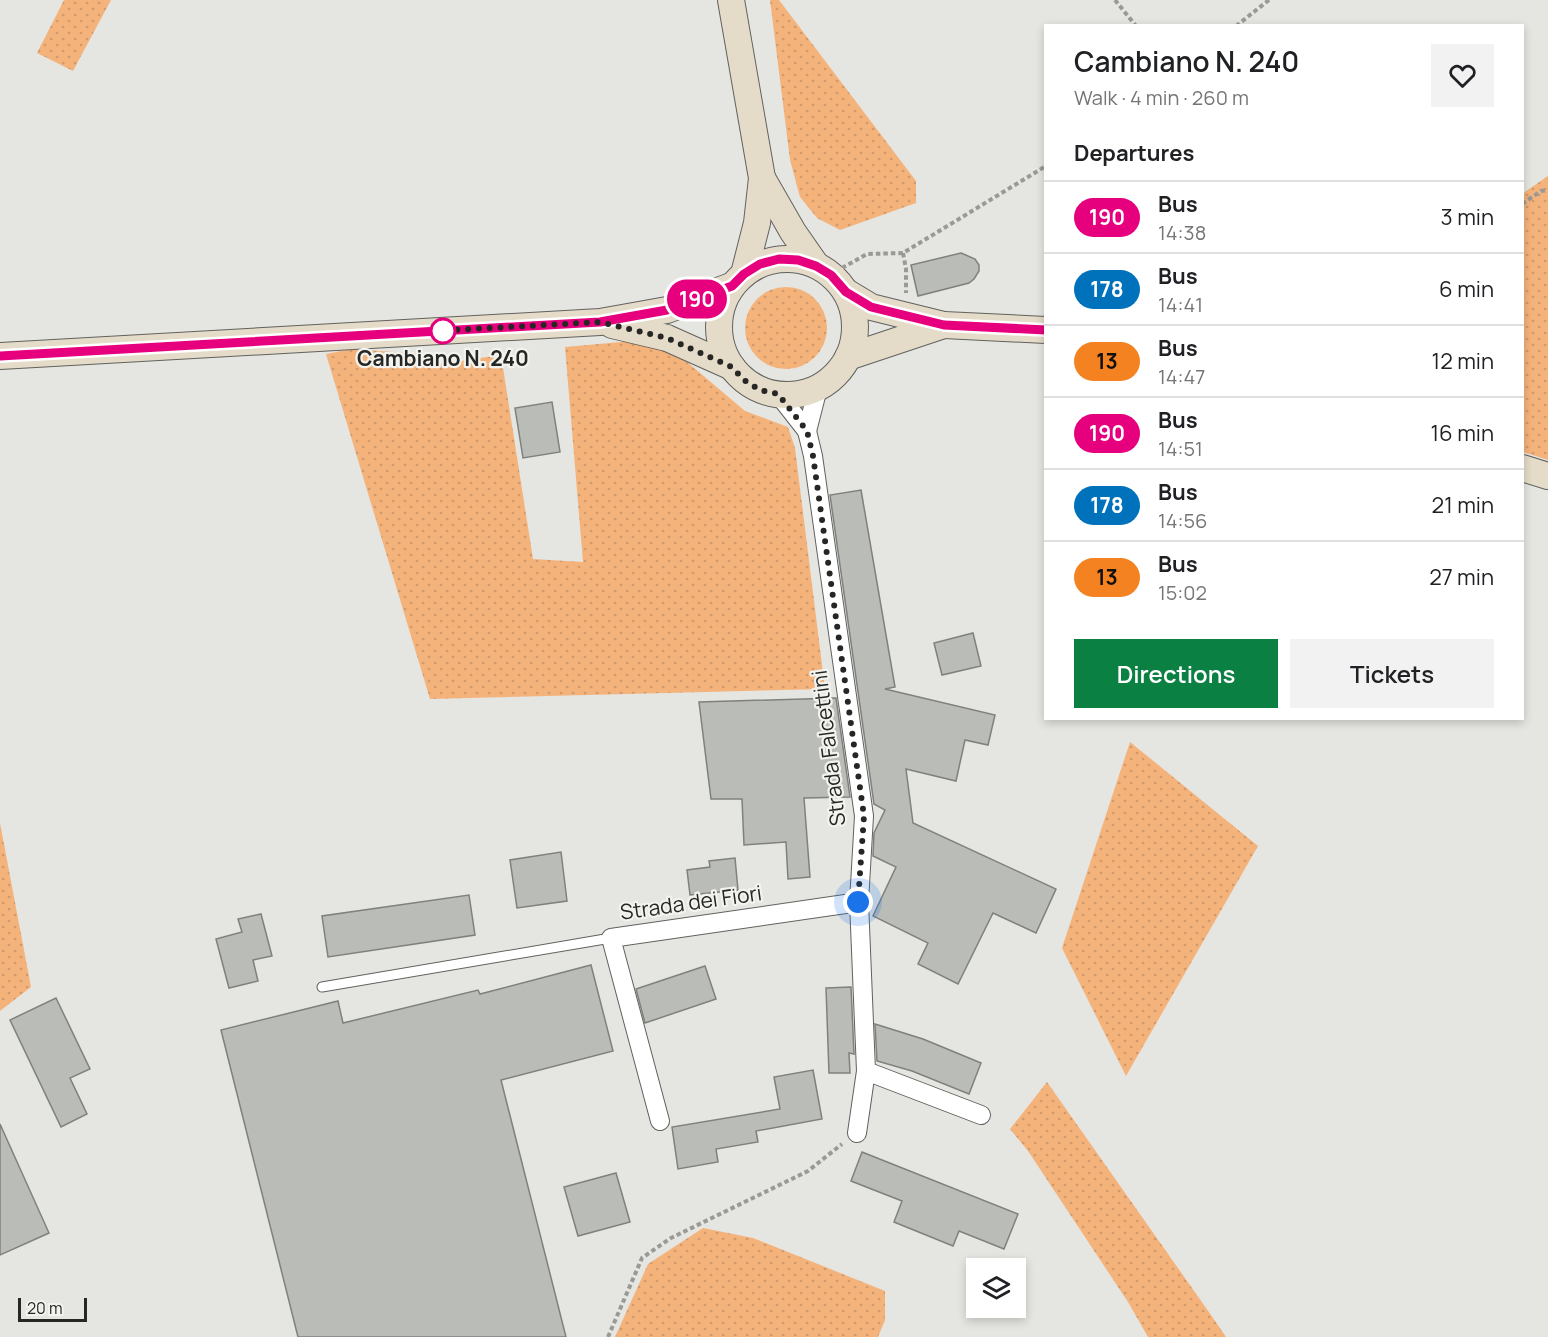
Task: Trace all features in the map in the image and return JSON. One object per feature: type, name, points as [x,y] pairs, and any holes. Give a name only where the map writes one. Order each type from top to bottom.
[{"type":"main road","points":[[731,0],[762,178],[757,223],[738,280],[722,305],[718,327],[722,347],[732,367],[744,380],[760,390],[778,394],[798,394],[818,388],[835,375],[848,357],[854,336],[854,313],[831,278],[793,232],[762,178]]},
{"type":"main road","points":[[0,356],[600,322],[667,310],[738,280],[760,264],[779,259],[798,260],[831,278],[871,307],[944,325],[1044,330]]},
{"type":"main road","points":[[600,322],[667,338],[732,367]]},
{"type":"main road","points":[[848,357],[944,325]]},
{"type":"main road","points":[[1524,469],[1548,476]]},
{"type":"street","name":"Strada Falcettini","points":[[807,431],[818,388]]},
{"type":"street","name":"Strada Falcettini","points":[[778,394],[807,431],[813,456],[864,816],[858,902],[866,1071],[857,1133]]},
{"type":"street","name":"Strada dei Fiori","points":[[660,1121],[610,938],[858,902]]},
{"type":"street","points":[[866,1071],[981,1115]]},
{"type":"lane","points":[[322,987],[610,938]]},
{"type":"path","points":[[1115,0],[1134,24]]},
{"type":"path","points":[[1239,24],[1269,0]]},
{"type":"path","points":[[831,278],[867,254],[903,253],[1044,167]]},
{"type":"path","points":[[1524,203],[1541,190],[1548,190]]},
{"type":"path","points":[[897,299],[906,293],[903,253]]},
{"type":"path","points":[[608,1337],[642,1258],[671,1238],[808,1171],[857,1133]]},
{"type":"shaded area","points":[[64,0],[111,0],[73,71],[37,53]]},
{"type":"shaded area","points":[[770,0],[779,0],[916,181],[916,203],[840,230],[817,218],[800,197],[790,160]]},
{"type":"shaded area","points":[[1548,176],[1548,460],[1524,452],[1524,193]]},
{"type":"shaded area","points":[[778,287],[794,287],[809,294],[820,305],[827,320],[824,344],[815,357],[794,369],[778,369],[763,362],[752,351],[745,336],[745,320],[752,305],[763,294]]},
{"type":"shaded area","points":[[632,341],[680,356],[745,411],[788,427],[795,448],[825,689],[430,699],[326,354],[352,349],[422,354],[425,366],[501,355],[533,559],[583,562],[565,347]]},
{"type":"shaded area","points":[[1130,742],[1258,846],[1126,1076],[1062,948]]},
{"type":"shaded area","points":[[0,823],[31,987],[0,1011]]},
{"type":"shaded area","points":[[1047,1082],[1226,1337],[1148,1337],[1128,1302],[1028,1151],[1010,1129]]},
{"type":"shaded area","points":[[703,1228],[753,1238],[885,1291],[885,1320],[878,1337],[615,1337],[648,1264]]},
{"type":"building","points":[[961,253],[975,259],[979,265],[979,271],[974,279],[969,283],[918,296],[911,265]]},
{"type":"building","points":[[552,402],[560,452],[523,458],[515,408]]},
{"type":"building","points":[[861,490],[895,687],[885,689],[995,715],[988,745],[965,740],[956,781],[906,769],[913,823],[1056,889],[1036,933],[993,913],[958,984],[918,964],[928,943],[873,916],[896,867],[873,856],[874,833],[885,810],[874,804],[830,495]]},
{"type":"building","points":[[973,633],[981,666],[942,675],[934,643]]},
{"type":"building","points":[[836,698],[850,797],[804,798],[810,877],[788,879],[786,842],[744,845],[742,799],[711,799],[699,702]]},
{"type":"building","points":[[561,852],[567,901],[517,908],[510,860]]},
{"type":"building","points":[[735,858],[738,890],[690,895],[687,870],[710,867],[709,861]]},
{"type":"building","points":[[469,895],[475,935],[328,957],[322,916]]},
{"type":"building","points":[[261,914],[272,956],[253,960],[258,981],[229,988],[216,939],[242,932],[238,919]]},
{"type":"building","points":[[591,965],[613,1051],[501,1080],[566,1337],[298,1337],[221,1030],[338,1001],[343,1023],[478,990],[480,994]]},
{"type":"building","points":[[705,966],[716,999],[645,1023],[636,989]]},
{"type":"building","points":[[851,987],[854,1054],[849,1053],[850,1073],[829,1073],[826,988]]},
{"type":"building","points":[[56,998],[90,1069],[70,1078],[87,1114],[61,1127],[10,1020]]},
{"type":"building","points":[[875,1024],[923,1039],[981,1063],[969,1094],[912,1071],[877,1061]]},
{"type":"building","points":[[813,1070],[822,1119],[756,1131],[758,1142],[716,1149],[718,1162],[678,1169],[672,1127],[780,1109],[774,1077]]},
{"type":"building","points":[[0,1124],[49,1233],[0,1255]]},
{"type":"building","points":[[862,1152],[1018,1214],[1004,1249],[959,1231],[953,1246],[894,1222],[902,1201],[851,1181]]},
{"type":"building","points":[[616,1173],[630,1222],[578,1236],[564,1187]]},
{"type":"bus line","name":"190","points":[[0,356],[600,322],[667,310],[732,286],[744,274],[760,264],[779,259],[798,260],[816,266],[831,275],[846,292],[871,307],[944,325],[1044,330]]},
{"type":"place","name":"Cambiano N. 240","points":[[443,331]]},
{"type":"route","points":[[443,331],[434,331],[600,322],[667,338],[732,367],[744,380],[760,390],[778,394],[802,423],[807,431],[813,456],[864,816],[858,902]]}]
